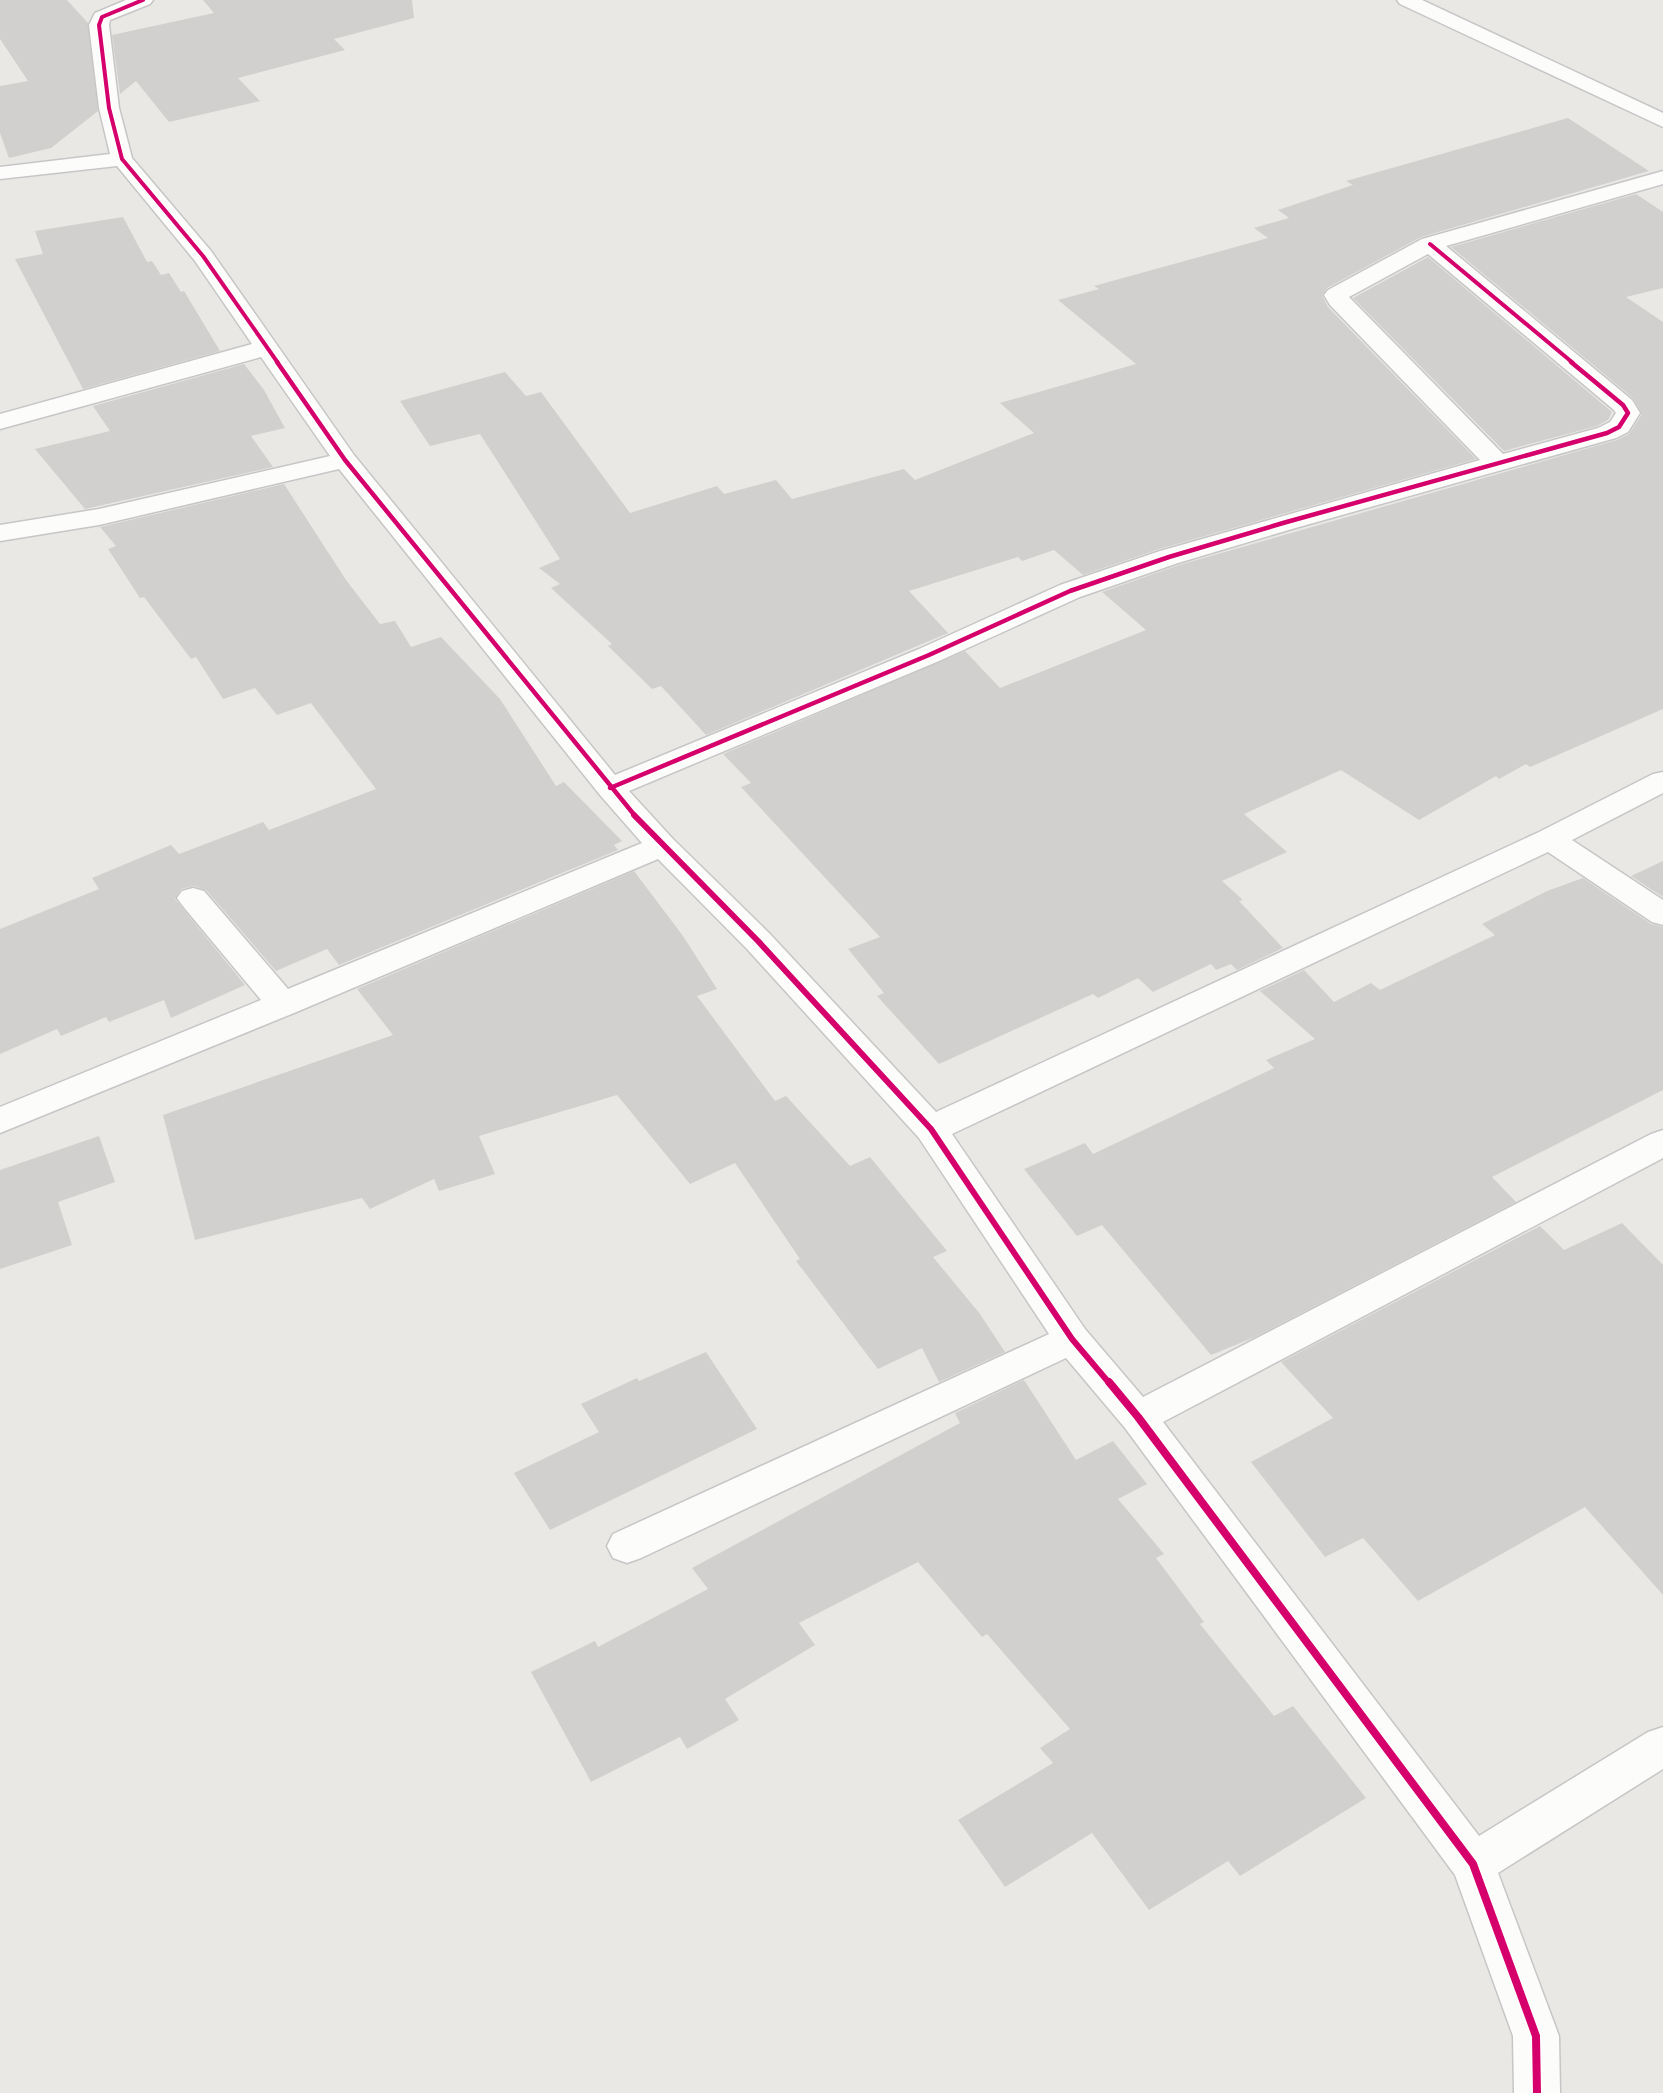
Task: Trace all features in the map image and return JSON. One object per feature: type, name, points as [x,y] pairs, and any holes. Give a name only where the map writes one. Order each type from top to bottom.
[{"type":"street","points":[[142,0],[102,17],[99,25],[109,108],[122,159],[203,256],[345,460],[610,788],[662,846],[758,941],[931,1129],[1072,1339],[1138,1417],[1473,1864],[1536,2036],[1537,2093]]},
{"type":"street","points":[[1407,0],[1663,121]]},
{"type":"street","points":[[0,173],[122,159]]},
{"type":"street","points":[[1497,463],[1336,297],[1430,244],[1663,177]]},
{"type":"street","points":[[610,788],[929,655],[1070,591],[1192,550],[1608,433],[1619,427],[1628,413],[1623,405],[1430,244]]},
{"type":"street","points":[[0,422],[265,348]]},
{"type":"street","points":[[0,533],[99,517],[345,460]]},
{"type":"street","points":[[931,1129],[1550,839],[1663,781]]},
{"type":"street","points":[[1550,839],[1663,915]]},
{"type":"street","points":[[0,1121],[662,846]]},
{"type":"street","points":[[194,898],[283,1005]]},
{"type":"street","points":[[1138,1417],[1663,1143]]},
{"type":"street","points":[[627,1546],[1072,1339]]},
{"type":"street","points":[[1473,1864],[1663,1746]]},
{"type":"building","points":[[0,0],[67,0],[88,23],[98,111],[51,148],[9,158],[0,133],[0,86],[28,81],[0,39]]},
{"type":"building","points":[[203,0],[412,0],[414,18],[334,39],[345,50],[238,78],[260,101],[169,122],[136,81],[120,94],[112,35],[214,13]]},
{"type":"building","points":[[1568,118],[1649,171],[1421,237],[1327,288],[1322,295],[1328,307],[1476,459],[1159,549],[1083,575],[1054,550],[1022,561],[1018,557],[909,591],[948,633],[706,735],[661,686],[652,689],[608,646],[612,644],[551,588],[560,584],[539,568],[560,559],[480,434],[430,446],[400,401],[505,372],[526,396],[541,392],[630,513],[717,486],[724,494],[776,480],[792,499],[904,469],[915,480],[1034,433],[1000,403],[1136,364],[1058,300],[1099,289],[1094,286],[1268,238],[1254,228],[1289,218],[1278,210],[1353,185],[1346,181]]},
{"type":"building","points":[[1636,194],[1663,212],[1663,288],[1626,297],[1663,322],[1663,709],[1530,767],[1526,764],[1499,779],[1496,776],[1419,820],[1341,770],[1244,814],[1287,852],[1222,881],[1243,900],[1239,901],[1283,948],[1237,970],[1231,964],[1216,970],[1211,964],[1153,992],[1138,978],[1098,998],[1093,994],[939,1064],[877,996],[884,993],[848,949],[880,937],[741,787],[751,783],[723,754],[965,651],[1000,688],[1146,630],[1102,592],[1179,565],[1617,440],[1629,434],[1642,414],[1633,398],[1451,247]]},
{"type":"building","points":[[123,217],[147,262],[152,261],[161,275],[169,273],[181,292],[184,291],[220,351],[83,389],[15,259],[43,254],[35,231]]},
{"type":"building","points":[[1428,257],[1612,412],[1608,420],[1597,426],[1504,451],[1353,298]]},
{"type":"building","points":[[244,364],[264,390],[285,428],[251,436],[273,467],[85,509],[35,449],[110,431],[93,406]]},
{"type":"building","points":[[284,484],[346,580],[380,624],[395,621],[411,647],[441,637],[500,699],[556,786],[564,782],[622,841],[614,845],[618,850],[339,965],[327,949],[276,971],[206,890],[194,886],[181,889],[175,899],[245,985],[171,1018],[164,1000],[109,1022],[106,1017],[61,1036],[57,1029],[0,1054],[0,929],[99,889],[92,878],[171,845],[179,854],[263,822],[269,830],[376,789],[311,703],[277,715],[255,688],[223,699],[196,657],[191,659],[144,597],[140,598],[108,549],[116,546],[100,527]]},
{"type":"building","points":[[1663,861],[1663,897],[1631,876]]},
{"type":"building","points":[[634,871],[683,936],[717,989],[697,996],[775,1101],[786,1096],[850,1166],[870,1157],[947,1251],[933,1257],[980,1314],[1005,1352],[939,1382],[922,1348],[878,1369],[796,1261],[800,1259],[735,1163],[690,1184],[617,1095],[479,1136],[495,1174],[439,1191],[434,1179],[370,1209],[362,1198],[195,1240],[163,1115],[393,1035],[357,989]]},
{"type":"building","points":[[1583,878],[1651,924],[1663,927],[1663,1090],[1492,1177],[1516,1202],[1255,1337],[1211,1355],[1102,1225],[1077,1236],[1024,1169],[1085,1143],[1093,1154],[1274,1068],[1266,1060],[1315,1039],[1260,991],[1304,970],[1334,1002],[1371,983],[1380,990],[1495,935],[1482,924],[1547,891]]},
{"type":"building","points":[[99,1136],[115,1182],[58,1202],[72,1245],[0,1269],[0,1170]]},
{"type":"building","points":[[1622,1223],[1663,1265],[1663,1595],[1585,1507],[1418,1601],[1363,1538],[1325,1557],[1251,1462],[1333,1418],[1281,1362],[1540,1226],[1564,1250]]},
{"type":"building","points":[[706,1352],[757,1429],[550,1530],[514,1473],[599,1432],[581,1404],[637,1378],[639,1381]]},
{"type":"building","points":[[1024,1380],[1076,1460],[1113,1441],[1147,1484],[1118,1499],[1164,1554],[1156,1558],[1204,1622],[1200,1624],[1274,1716],[1293,1706],[1366,1798],[1240,1876],[1228,1861],[1149,1910],[1092,1833],[1005,1887],[958,1820],[1053,1763],[1040,1748],[1070,1729],[987,1634],[982,1637],[918,1562],[799,1623],[815,1645],[725,1699],[739,1720],[687,1749],[680,1737],[591,1782],[531,1672],[595,1641],[598,1647],[708,1589],[692,1568],[960,1423],[955,1413]]},
{"type":"cycle path","points":[[143,0],[102,17],[99,25],[109,108],[122,159],[203,256],[345,460],[610,788],[662,846],[758,941],[931,1129],[1072,1339],[1138,1417],[1473,1864],[1536,2036],[1537,2093]]},
{"type":"cycle path","points":[[610,788],[929,655],[1070,591],[1169,557],[1607,433],[1619,427],[1628,413],[1623,405],[1430,244]]}]
